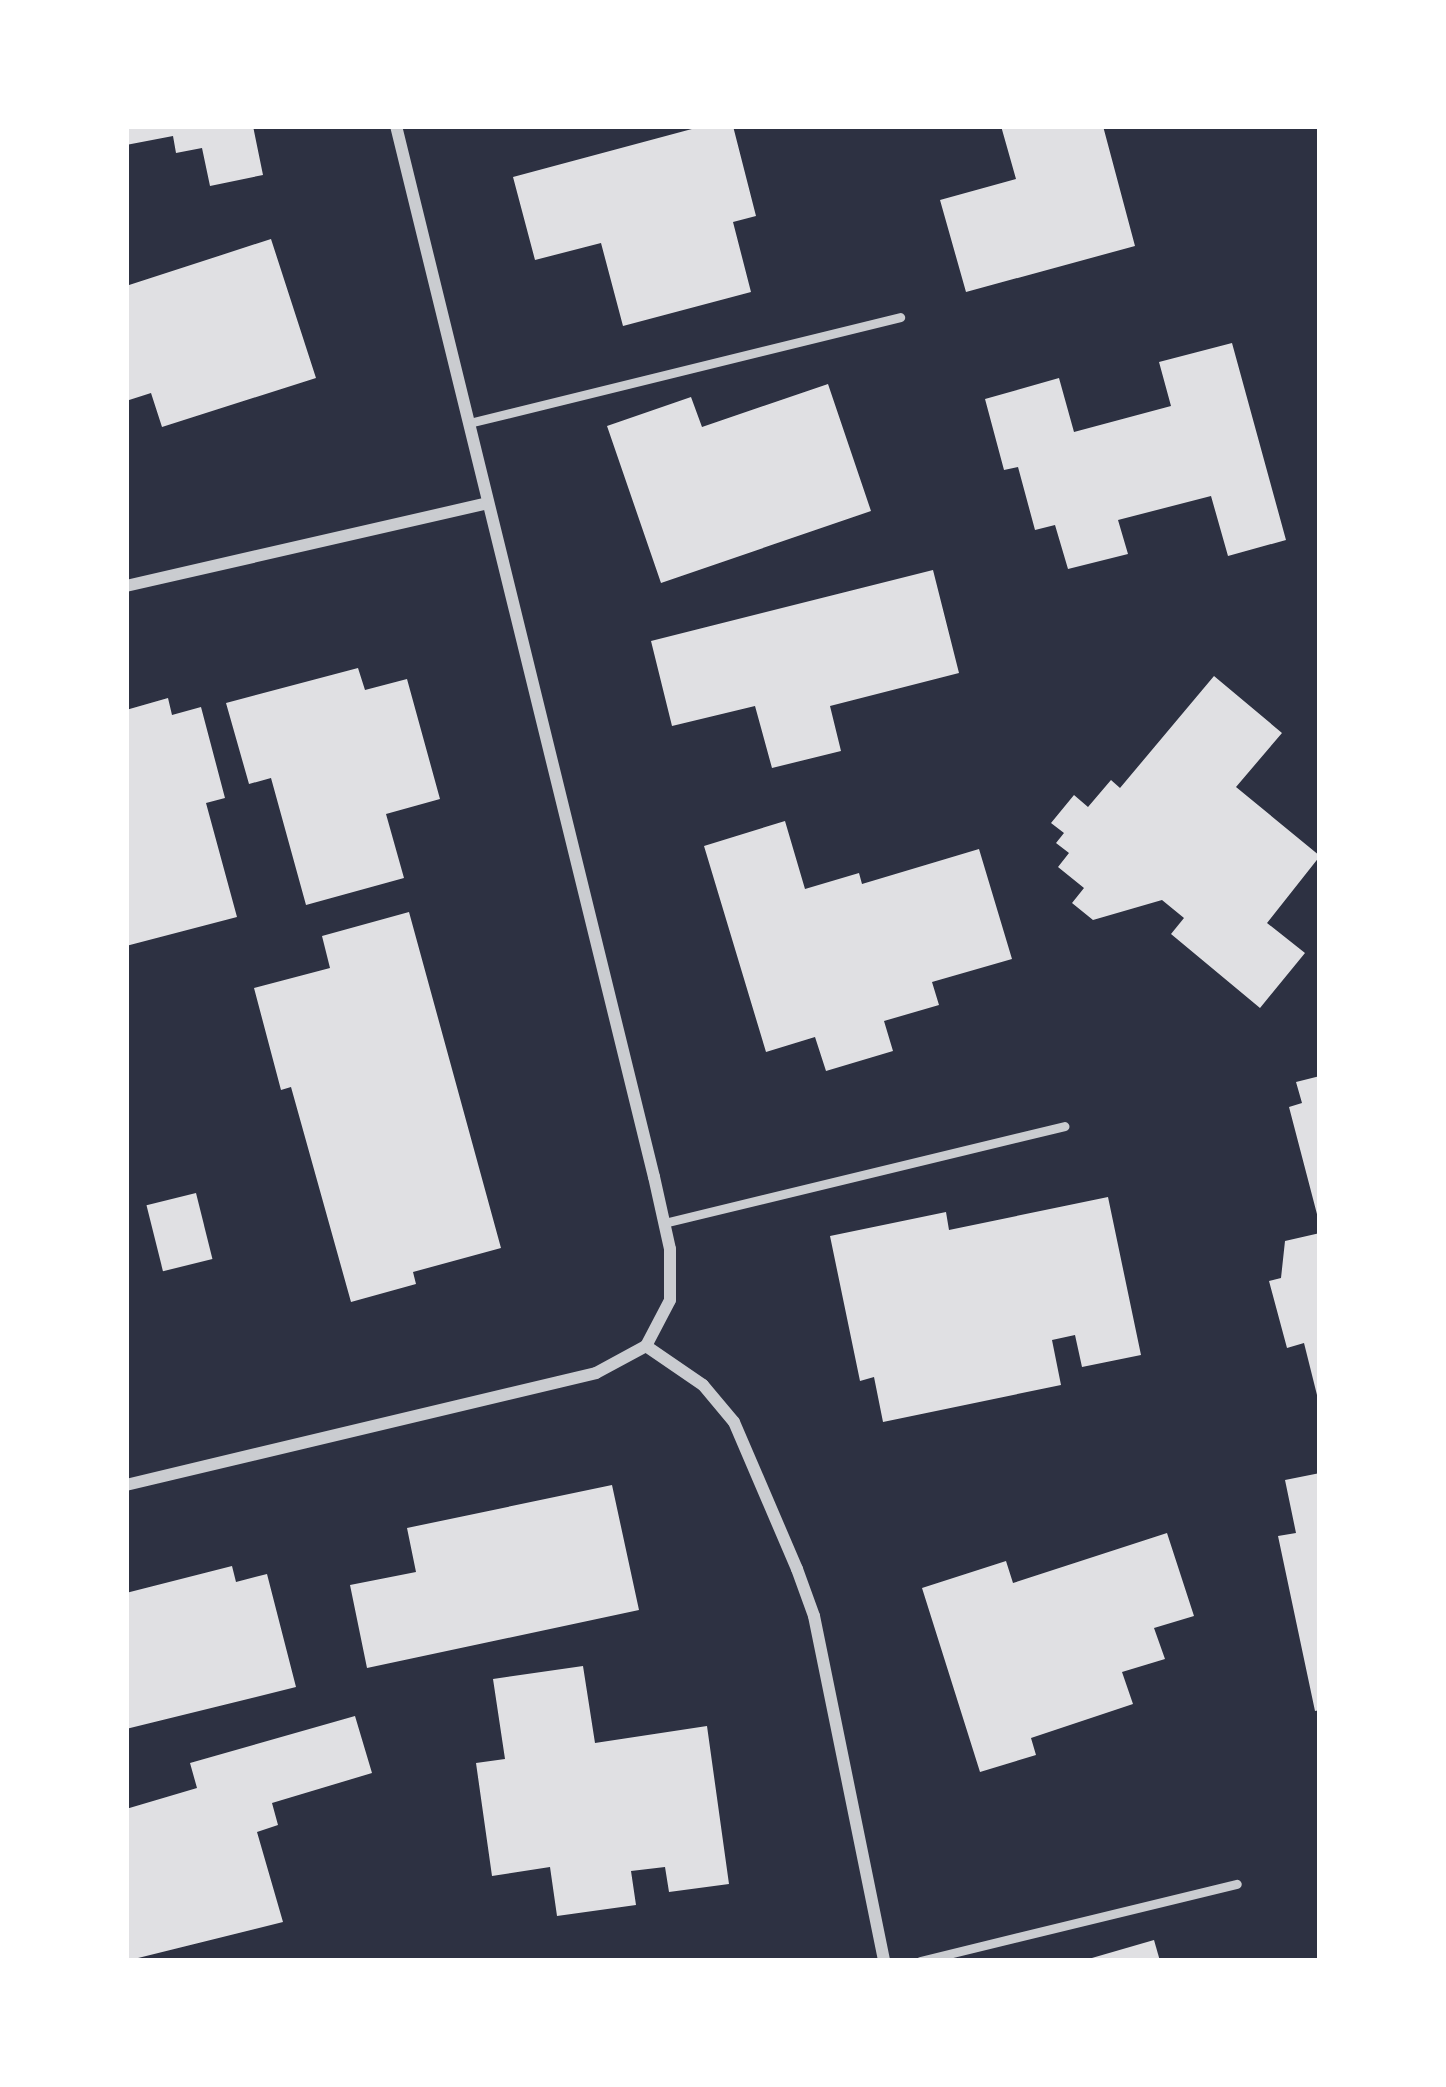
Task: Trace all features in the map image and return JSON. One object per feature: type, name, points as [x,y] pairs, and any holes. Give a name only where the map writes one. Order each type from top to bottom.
[{"type":"street","points":[[126,1485],[596,1373],[646,1346],[670,1300],[664,1223],[396,126]]},
{"type":"street","points":[[126,586],[488,502]]},
{"type":"street","points":[[646,1346],[703,1384],[734,1422],[797,1569],[814,1616],[884,1961]]},
{"type":"lane","points":[[470,423],[900,317]]},
{"type":"lane","points":[[664,1223],[1064,1126]]},
{"type":"lane","points":[[920,1961],[1237,1884]]},
{"type":"building","points":[[126,126],[253,126],[263,175],[210,186],[202,148],[176,153],[173,136],[126,145]]},
{"type":"building","points":[[703,126],[733,126],[756,216],[733,222],[751,292],[623,326],[601,243],[535,260],[513,177]]},
{"type":"building","points":[[1001,126],[1103,126],[1135,246],[966,292],[940,200],[1016,179]]},
{"type":"building","points":[[271,239],[316,378],[162,427],[151,393],[126,401],[126,286]]},
{"type":"building","points":[[1232,343],[1286,540],[1228,556],[1211,496],[1118,520],[1128,554],[1068,569],[1055,525],[1035,530],[1018,467],[1004,470],[985,399],[1059,378],[1074,432],[1171,406],[1159,362]]},
{"type":"building","points":[[828,384],[871,511],[661,583],[607,426],[691,397],[702,427]]},
{"type":"building","points":[[933,570],[959,673],[830,706],[841,751],[772,768],[755,706],[672,726],[651,641]]},
{"type":"building","points":[[358,668],[365,690],[407,679],[440,799],[386,814],[404,878],[306,905],[271,778],[249,784],[226,703]]},
{"type":"building","points":[[1214,676],[1282,733],[1236,787],[1320,856],[1267,923],[1305,953],[1260,1008],[1171,934],[1184,918],[1162,900],[1093,920],[1072,903],[1084,888],[1058,867],[1069,853],[1056,843],[1064,833],[1051,823],[1074,795],[1088,807],[1111,780],[1120,788]]},
{"type":"building","points":[[168,698],[172,715],[201,707],[225,798],[206,803],[237,917],[126,946],[126,710]]},
{"type":"building","points":[[785,821],[805,889],[859,873],[862,884],[979,849],[1012,959],[932,982],[939,1005],[884,1021],[893,1051],[826,1071],[815,1037],[766,1052],[704,846]]},
{"type":"building","points":[[409,912],[501,1248],[413,1272],[416,1284],[351,1302],[291,1087],[281,1090],[254,988],[330,968],[322,936]]},
{"type":"building","points":[[1320,1076],[1318,1218],[1289,1107],[1302,1103],[1296,1082]]},
{"type":"building","points":[[196,1193],[212,1259],[163,1271],[147,1205]]},
{"type":"building","points":[[1108,1197],[1141,1355],[1082,1367],[1075,1335],[1052,1340],[1061,1385],[883,1422],[874,1377],[860,1381],[830,1236],[946,1212],[949,1230]]},
{"type":"building","points":[[1320,1233],[1318,1399],[1304,1343],[1287,1348],[1269,1281],[1281,1278],[1285,1241]]},
{"type":"building","points":[[1320,1473],[1320,1710],[1315,1711],[1278,1536],[1296,1533],[1285,1480]]},
{"type":"building","points":[[612,1485],[639,1610],[367,1668],[350,1585],[416,1572],[407,1528]]},
{"type":"building","points":[[1167,1533],[1194,1616],[1154,1628],[1165,1659],[1122,1672],[1133,1704],[1031,1738],[1036,1755],[980,1772],[922,1588],[1006,1561],[1013,1583]]},
{"type":"building","points":[[232,1566],[236,1582],[267,1574],[296,1687],[126,1729],[126,1593]]},
{"type":"building","points":[[583,1666],[595,1743],[707,1726],[729,1884],[669,1892],[665,1867],[631,1871],[636,1905],[557,1916],[550,1867],[492,1876],[476,1763],[505,1759],[493,1679]]},
{"type":"building","points":[[355,1716],[372,1773],[272,1803],[278,1825],[257,1832],[283,1922],[126,1961],[126,1809],[197,1788],[190,1763]]},
{"type":"building","points":[[1154,1940],[1160,1961],[1085,1961],[1085,1960]]}]
